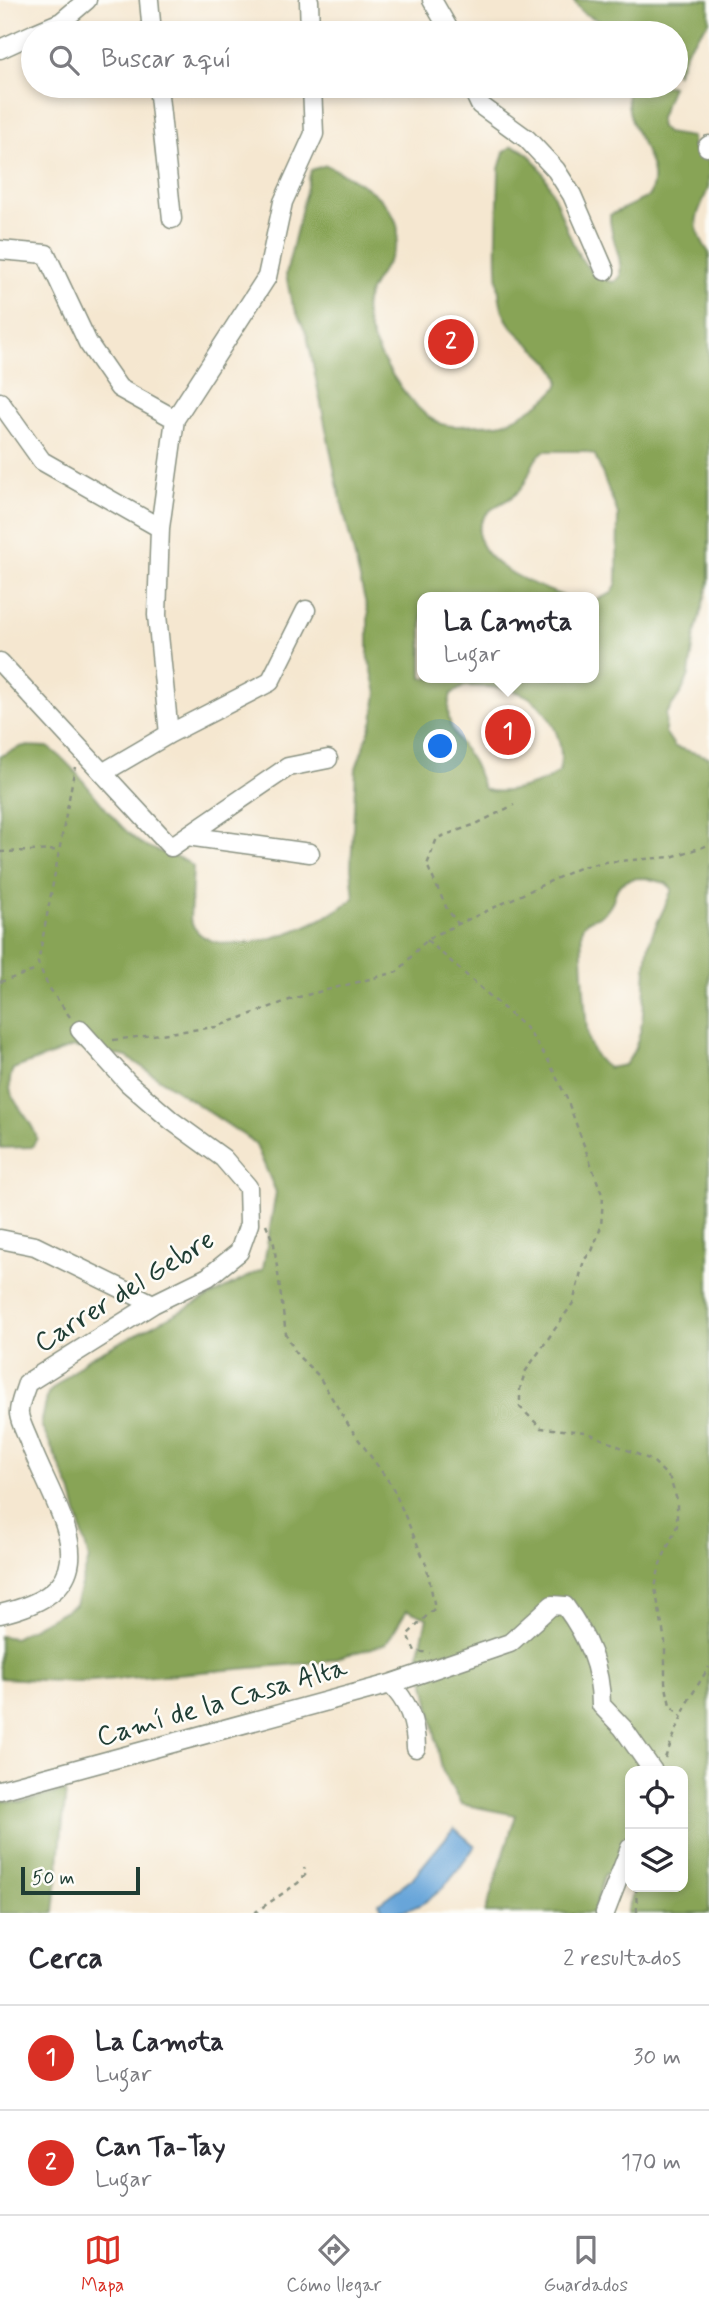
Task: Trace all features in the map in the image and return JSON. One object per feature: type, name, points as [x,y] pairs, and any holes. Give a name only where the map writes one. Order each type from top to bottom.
[{"type":"street","points":[[62,21],[87,0]]},
{"type":"street","points":[[149,0],[151,21]]},
{"type":"street","points":[[309,0],[310,21]]},
{"type":"street","points":[[432,0],[444,21]]},
{"type":"street","points":[[0,49],[21,40]]},
{"type":"street","points":[[159,98],[172,219]]},
{"type":"street","points":[[169,734],[157,615],[160,528],[175,419],[267,277],[283,202],[314,134],[312,98]]},
{"type":"street","points":[[477,98],[480,105],[527,139],[556,170],[572,195],[605,271]]},
{"type":"street","points":[[0,250],[46,254],[89,343],[119,388],[175,419]]},
{"type":"street","points":[[0,401],[41,461],[160,528]]},
{"type":"street","points":[[104,772],[169,734],[270,682],[306,610]]},
{"type":"street","points":[[0,662],[80,745],[171,847],[288,767],[328,760]]},
{"type":"street","points":[[187,836],[310,853]]},
{"type":"street","points":[[86,1037],[128,1083],[172,1121],[223,1158],[248,1187],[248,1198]]},
{"type":"street","name":"Carrer del Gebre","points":[[0,1614],[32,1606],[56,1590],[72,1557],[69,1533],[19,1413],[27,1383],[153,1304],[208,1277],[239,1252],[249,1224],[248,1198]]},
{"type":"street","points":[[0,1239],[35,1246],[153,1304]]},
{"type":"street","points":[[390,1685],[509,1643],[551,1605],[565,1606],[581,1628],[595,1661],[601,1686],[601,1705],[658,1766]]},
{"type":"street","name":"Camí de la Casa Alta","points":[[0,1790],[390,1685],[406,1703],[416,1730],[416,1748]]},
{"type":"street","points":[[605,1913],[625,1861]]},
{"type":"path","points":[[80,745],[38,969],[86,1037],[216,1027],[295,998],[397,972],[406,964],[413,950],[427,940],[581,867],[605,862],[671,857],[709,845]]},
{"type":"path","points":[[459,925],[447,909],[427,865],[437,838],[476,824],[514,805]]},
{"type":"path","points":[[0,852],[59,850]]},
{"type":"path","points":[[427,940],[527,1029],[541,1049],[567,1099],[603,1196],[601,1227],[592,1251],[584,1260],[573,1303],[525,1372],[520,1389],[520,1407],[541,1428],[586,1432],[642,1455],[662,1467],[670,1479],[677,1500],[677,1527],[660,1564],[655,1588],[665,1641],[665,1682],[670,1705],[681,1716]]},
{"type":"path","points":[[0,982],[38,969]]},
{"type":"path","points":[[248,1198],[270,1228],[286,1335],[297,1354],[318,1375],[349,1426],[392,1486],[416,1537],[432,1587],[435,1608],[407,1635],[415,1651],[434,1653]]},
{"type":"path","points":[[658,1766],[681,1716],[709,1667]]},
{"type":"path","points":[[254,1913],[298,1883],[306,1874],[304,1867]]},
{"type":"path","points":[[636,1892],[637,1913]]},
{"type":"green space","points":[[573,0],[709,0],[709,22],[688,48],[688,21],[599,21],[583,13]]},
{"type":"green space","points":[[628,98],[668,98],[660,118],[660,127],[667,133],[692,137],[693,148],[709,160],[708,189],[700,207],[697,227],[709,253],[709,582],[695,634],[689,675],[666,714],[665,732],[675,747],[709,757],[709,1913],[627,1913],[633,1892],[688,1892],[688,1766],[625,1766],[625,1868],[605,1874],[593,1913],[485,1913],[516,1815],[461,1804],[442,1770],[419,1652],[427,1618],[407,1610],[386,1644],[322,1662],[80,1682],[0,1678],[0,1636],[14,1638],[75,1605],[89,1559],[71,1490],[41,1425],[48,1393],[87,1359],[263,1269],[276,1192],[255,1143],[127,1057],[73,1047],[13,1069],[10,1088],[37,1138],[32,1147],[0,1148],[0,756],[23,746],[48,747],[70,766],[116,820],[139,842],[189,863],[193,867],[190,919],[201,935],[219,943],[268,939],[295,931],[340,909],[354,898],[351,868],[356,768],[373,720],[377,693],[368,654],[368,613],[337,483],[307,335],[291,300],[286,274],[311,170],[326,165],[357,182],[378,196],[393,215],[397,225],[396,245],[369,292],[366,315],[378,350],[399,385],[424,413],[439,423],[449,426],[493,425],[518,417],[546,399],[558,386],[559,380],[551,364],[510,324],[501,303],[498,286],[497,224],[499,169],[504,152],[512,146],[529,155],[553,193],[571,240],[582,260],[596,275],[614,282],[620,277],[620,269],[610,215],[648,197],[652,187],[652,167],[631,119]],"holes":[[[544,451],[584,451],[595,455],[618,514],[617,583],[612,593],[599,599],[599,683],[417,683],[417,592],[554,592],[503,568],[490,557],[481,544],[479,531],[488,512],[519,491],[536,459]],[[465,686],[481,686],[523,694],[538,705],[556,731],[561,752],[559,772],[544,781],[523,788],[501,791],[484,789],[473,762],[452,729],[448,713],[451,694]],[[645,878],[666,883],[672,889],[649,944],[639,1038],[625,1065],[608,1068],[597,1057],[589,1042],[582,928],[586,922],[601,915],[609,907],[616,890],[624,881]]]},
{"type":"green space","points":[[66,1791],[54,1913],[0,1913],[0,1801],[21,1802]]},
{"type":"water","points":[[454,1828],[475,1846],[458,1870],[427,1901],[400,1911],[384,1913],[379,1903],[412,1879]]},
{"type":"place","name":"Can Ta-Tay","points":[[451,342]]},
{"type":"place","name":"La Camota","points":[[508,732]]}]
